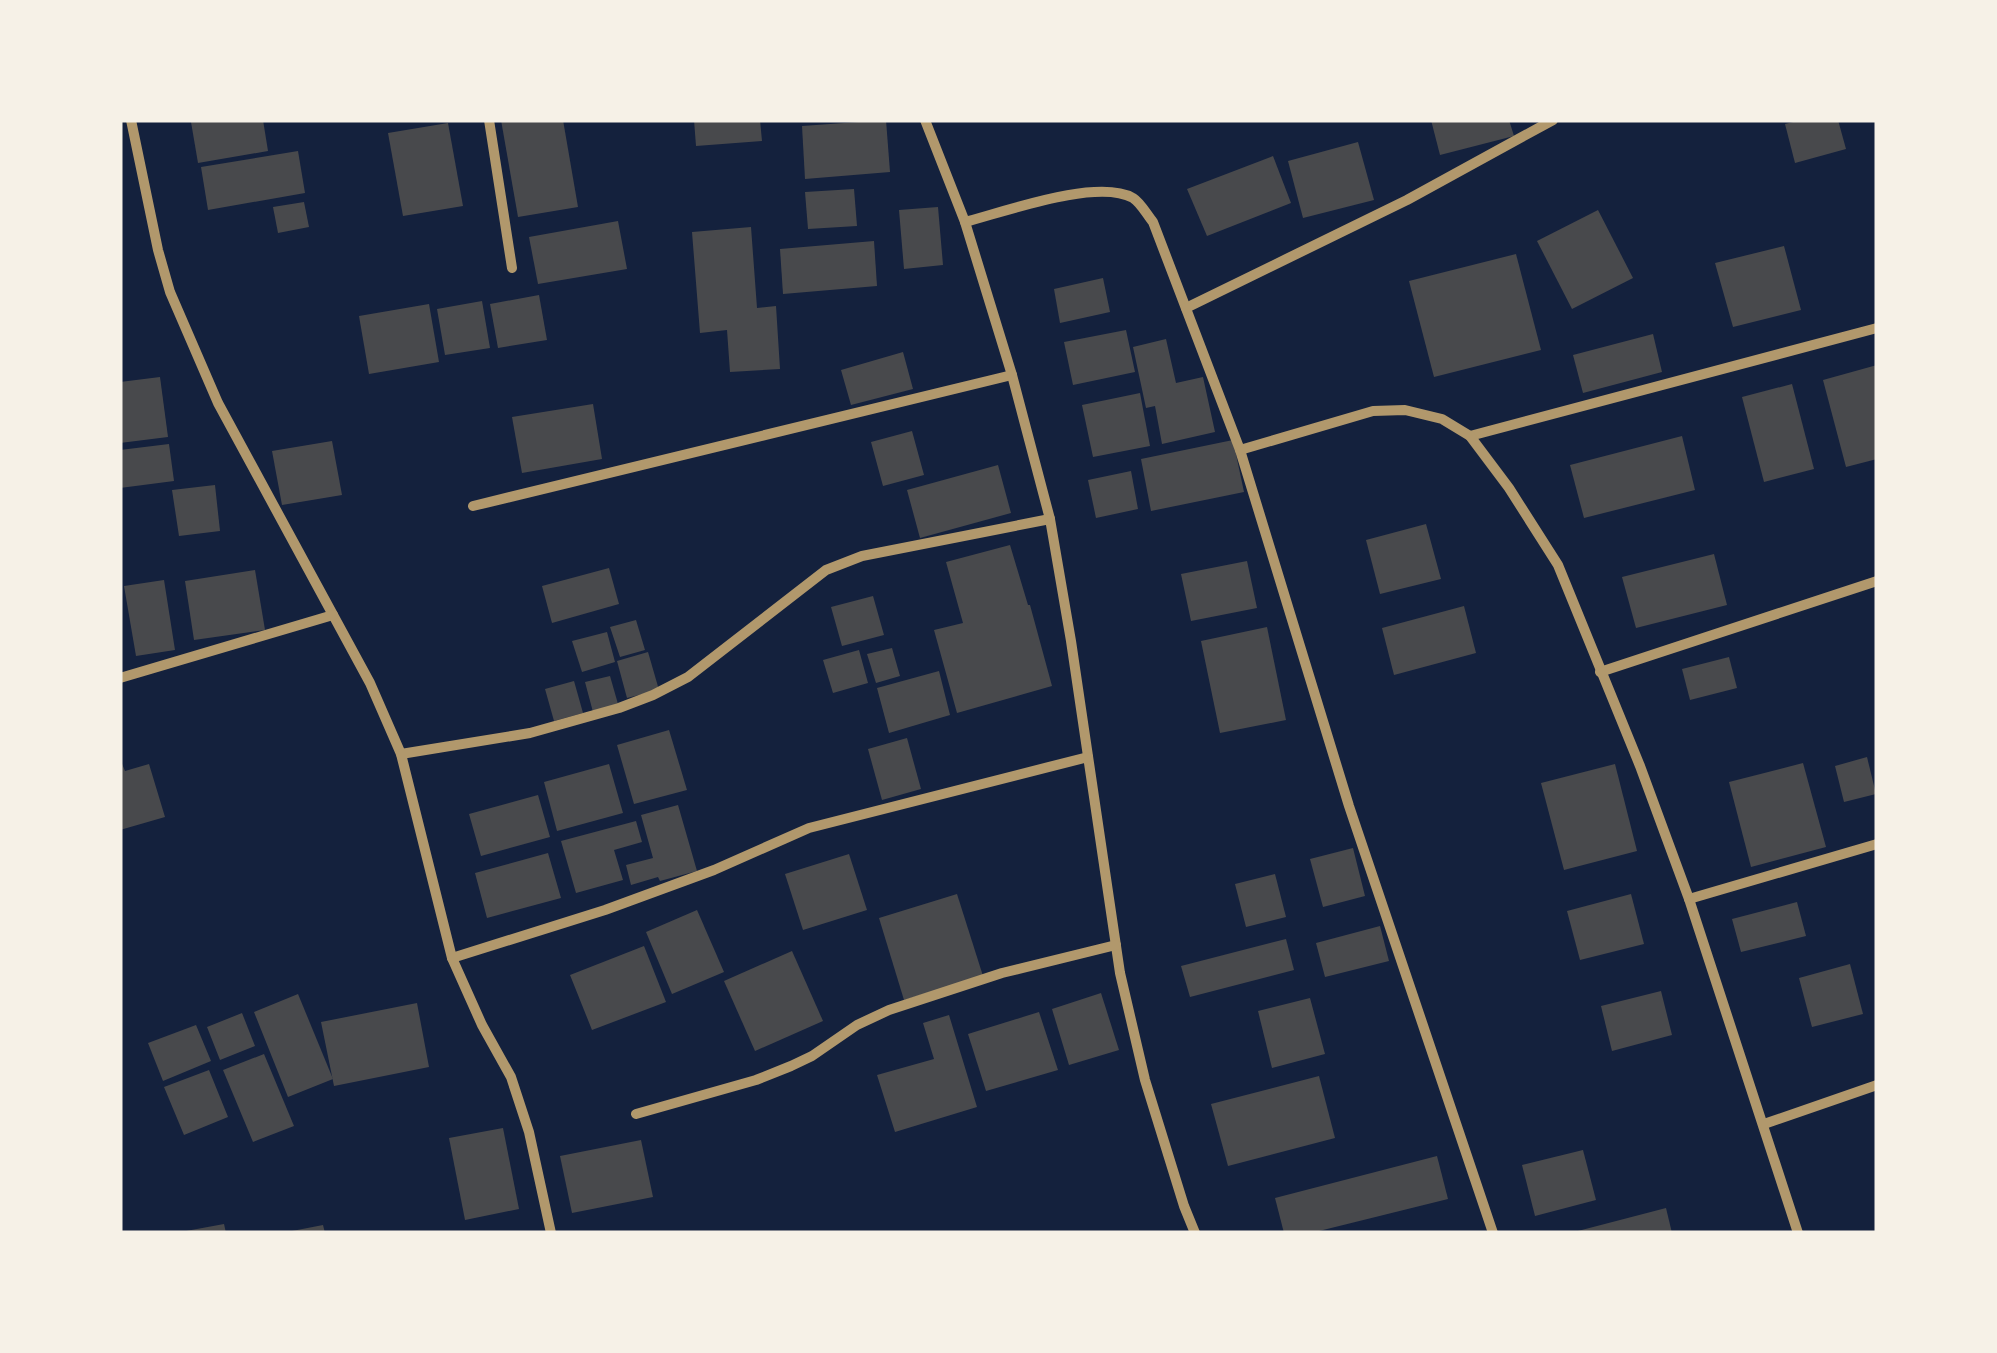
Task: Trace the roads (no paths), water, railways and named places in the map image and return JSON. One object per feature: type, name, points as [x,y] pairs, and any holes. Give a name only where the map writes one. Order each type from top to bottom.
[{"type":"street","points":[[130,120],[170,292],[218,402],[370,683],[401,754],[452,958],[511,1077],[530,1132],[552,1233]]},
{"type":"street","points":[[490,120],[512,268]]},
{"type":"street","points":[[925,120],[964,222],[1012,375],[1050,518],[1072,641],[1120,973],[1145,1080],[1195,1233]]},
{"type":"street","points":[[1186,308],[1407,200],[1553,120]]},
{"type":"street","points":[[964,222],[1083,192],[1110,191],[1135,199],[1153,222],[1240,450],[1349,806],[1492,1233]]},
{"type":"street","points":[[1470,436],[1877,328]]},
{"type":"street","points":[[473,506],[1012,375]]},
{"type":"street","points":[[1240,450],[1373,412],[1405,410],[1442,420],[1470,436],[1509,488],[1558,565],[1640,766],[1689,899],[1798,1233]]},
{"type":"street","points":[[401,754],[530,733],[619,708],[688,677],[826,570],[862,556],[1050,518]]},
{"type":"street","points":[[1600,672],[1877,581]]},
{"type":"street","points":[[120,678],[333,615]]},
{"type":"street","points":[[452,958],[642,897],[809,828],[1088,757]]},
{"type":"street","points":[[1689,899],[1877,844]]},
{"type":"street","points":[[636,1114],[774,1073],[812,1056],[857,1025],[889,1010],[1002,972],[1116,945]]},
{"type":"street","points":[[1764,1124],[1877,1085]]}]
